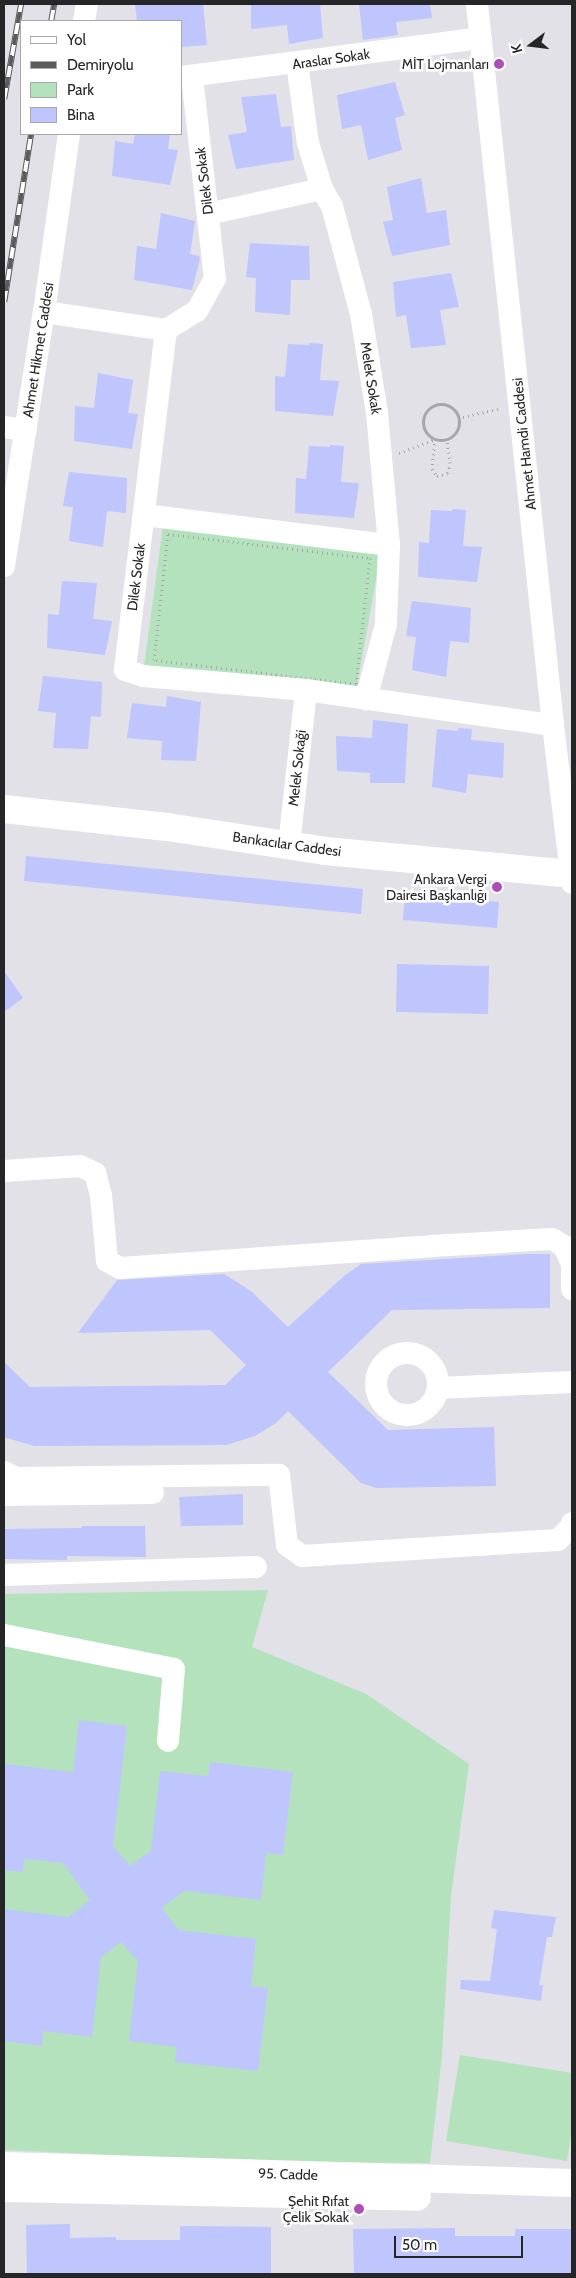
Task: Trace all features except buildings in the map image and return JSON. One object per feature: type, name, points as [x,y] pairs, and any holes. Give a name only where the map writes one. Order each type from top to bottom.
[{"type":"main road","name":"Bankacılar Caddesi","points":[[4,809],[167,827],[289,845],[572,879]]},
{"type":"main road","name":"95. Cadde","points":[[4,2166],[572,2183]]},
{"type":"main road","name":"95. Cadde","points":[[4,2188],[572,2201]]},
{"type":"street","points":[[84,20],[87,4]]},
{"type":"street","name":"Ahmet Hamdi Caddesi","points":[[477,4],[553,725],[572,879]]},
{"type":"street","name":"Araslar Sokak","points":[[186,76],[480,38]]},
{"type":"street","name":"Melek Sokak","points":[[297,63],[308,143],[322,188],[332,206],[361,314],[377,413],[388,545],[386,624],[366,699]]},
{"type":"street","name":"Dilek Sokak","points":[[186,76],[208,214],[215,279],[198,311],[166,330],[125,670],[143,676],[306,690],[553,725]]},
{"type":"street","name":"Ahmet Hikmet Caddesi","points":[[4,566],[44,312],[68,135]]},
{"type":"street","points":[[208,214],[322,188]]},
{"type":"street","points":[[44,312],[166,330]]},
{"type":"street","points":[[4,426],[26,430]]},
{"type":"street","points":[[144,515],[388,545]]},
{"type":"street","name":"Melek Sokaği","points":[[289,845],[306,690]]},
{"type":"street","points":[[4,1171],[80,1166],[95,1173],[101,1195],[107,1261],[120,1268],[431,1246],[552,1240],[564,1246],[572,1264],[572,1289]]},
{"type":"street","points":[[438,1388],[572,1382]]},
{"type":"street","points":[[4,1472],[17,1478],[279,1475],[287,1545],[302,1556],[558,1540],[571,1527],[572,1523]]},
{"type":"street","points":[[4,1495],[153,1493]]},
{"type":"street","points":[[4,1575],[256,1567]]},
{"type":"street","points":[[4,1635],[174,1669],[168,1741]]},
{"type":"path","points":[[458,418],[520,404]]},
{"type":"path","points":[[381,460],[435,439],[447,438],[458,428],[458,418],[456,412],[446,405],[434,405],[425,414],[424,426],[426,431],[435,439]]},
{"type":"path","points":[[435,439],[432,469],[437,476],[448,473],[450,463],[447,438]]},
{"type":"path","points":[[168,534],[370,558],[356,684],[154,660],[168,534]]},
{"type":"green space","points":[[163,526],[381,552],[357,686],[144,667]]},
{"type":"green space","points":[[268,1590],[252,1647],[366,1694],[469,1764],[451,1896],[442,2055],[430,2163],[265,2162],[4,2150],[4,1594]]},
{"type":"green space","points":[[460,2055],[572,2073],[572,2129],[567,2161],[446,2141]]},
{"type":"railway","points":[[4,99],[21,4]]},
{"type":"railway","points":[[51,20],[54,4]]},
{"type":"railway","points":[[4,302],[31,135]]},
{"type":"place","name":"MİT Lojmanları","points":[[499,64]]},
{"type":"place","name":"Ankara Vergi Dairesi Başkanlığı","points":[[497,887]]},
{"type":"place","name":"Şehit Rıfat Çelik Sokak","points":[[359,2209]]}]
